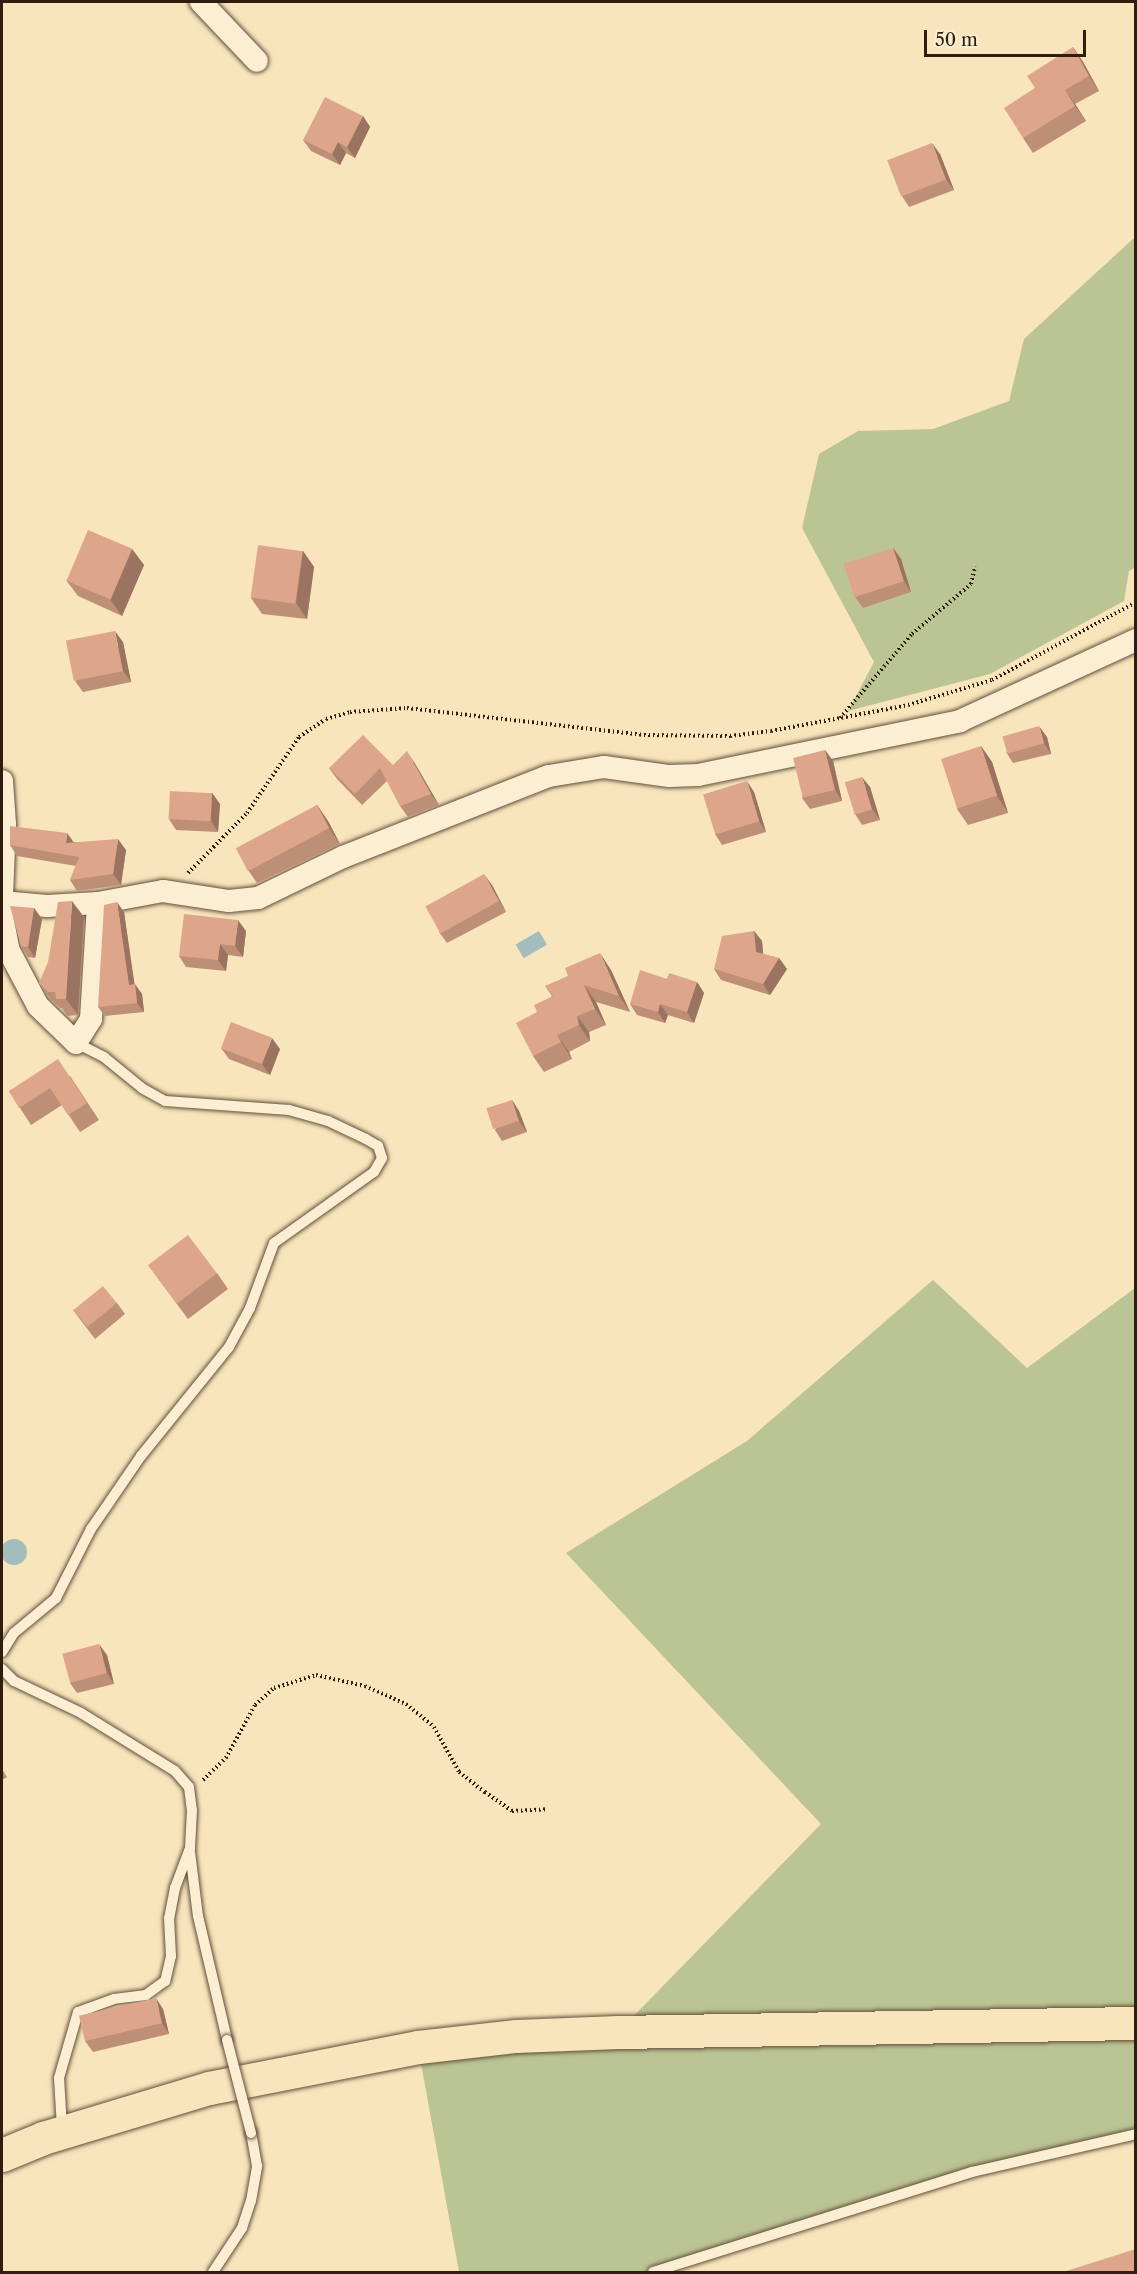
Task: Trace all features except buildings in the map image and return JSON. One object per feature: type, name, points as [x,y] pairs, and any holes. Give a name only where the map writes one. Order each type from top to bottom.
[{"type":"main road","points":[[2,2155],[63,2132],[209,2088],[418,2047],[516,2036],[1136,2023]]},
{"type":"street","points":[[201,2],[257,61]]},
{"type":"street","points":[[2,902],[58,905],[98,903],[163,891],[229,901],[258,898],[343,857],[465,806],[576,770],[604,766],[669,776],[698,775],[960,721],[1136,640]]},
{"type":"street","points":[[2,781],[5,824],[2,897]]},
{"type":"street","points":[[2,916],[9,951],[35,1001],[76,1043],[91,1019],[98,903]]},
{"type":"street","points":[[54,928],[58,905]]},
{"type":"street","points":[[35,1001],[46,976]]},
{"type":"lane","points":[[2,1652],[14,1633],[56,1598],[91,1529],[135,1465],[229,1347],[250,1308],[274,1243],[374,1172],[382,1158],[378,1146],[366,1139],[328,1121],[289,1110],[165,1101],[142,1088],[104,1057],[76,1043]]},
{"type":"lane","points":[[2,1669],[14,1682],[81,1713],[159,1759],[189,1787],[192,1885],[257,2166],[251,2201],[242,2228],[213,2272]]},
{"type":"lane","points":[[63,2132],[59,2078],[78,2012],[114,1999],[146,1995],[165,1982],[171,1956],[169,1918],[175,1888],[190,1848]]},
{"type":"lane","points":[[653,2272],[972,2172],[1136,2134]]},
{"type":"path","points":[[839,719],[912,634],[971,584],[975,566]]},
{"type":"path","points":[[163,891],[195,867],[229,834],[299,737],[326,719],[351,712],[407,708],[645,735],[730,736],[839,719],[908,705],[992,680],[1136,602]]},
{"type":"path","points":[[189,1787],[206,1779],[226,1758],[255,1705],[274,1688],[316,1676],[365,1686],[406,1704],[434,1728],[459,1772],[484,1792],[512,1811],[547,1809]]},
{"type":"green space","points":[[1135,237],[1136,567],[1129,571],[1124,601],[990,674],[848,711],[874,662],[802,528],[819,454],[858,431],[933,429],[1009,401],[1024,339]]},
{"type":"green space","points":[[933,1280],[1027,1368],[1135,1288],[1135,2134],[972,2172],[653,2272],[459,2272],[418,2047],[618,2032],[821,1824],[566,1553],[747,1441]]},
{"type":"water","points":[[539,931],[547,945],[524,958],[516,944]]},
{"type":"water","points":[[14,1539],[23,1543],[27,1552],[23,1561],[14,1565],[5,1561],[1,1552],[5,1543]]}]
